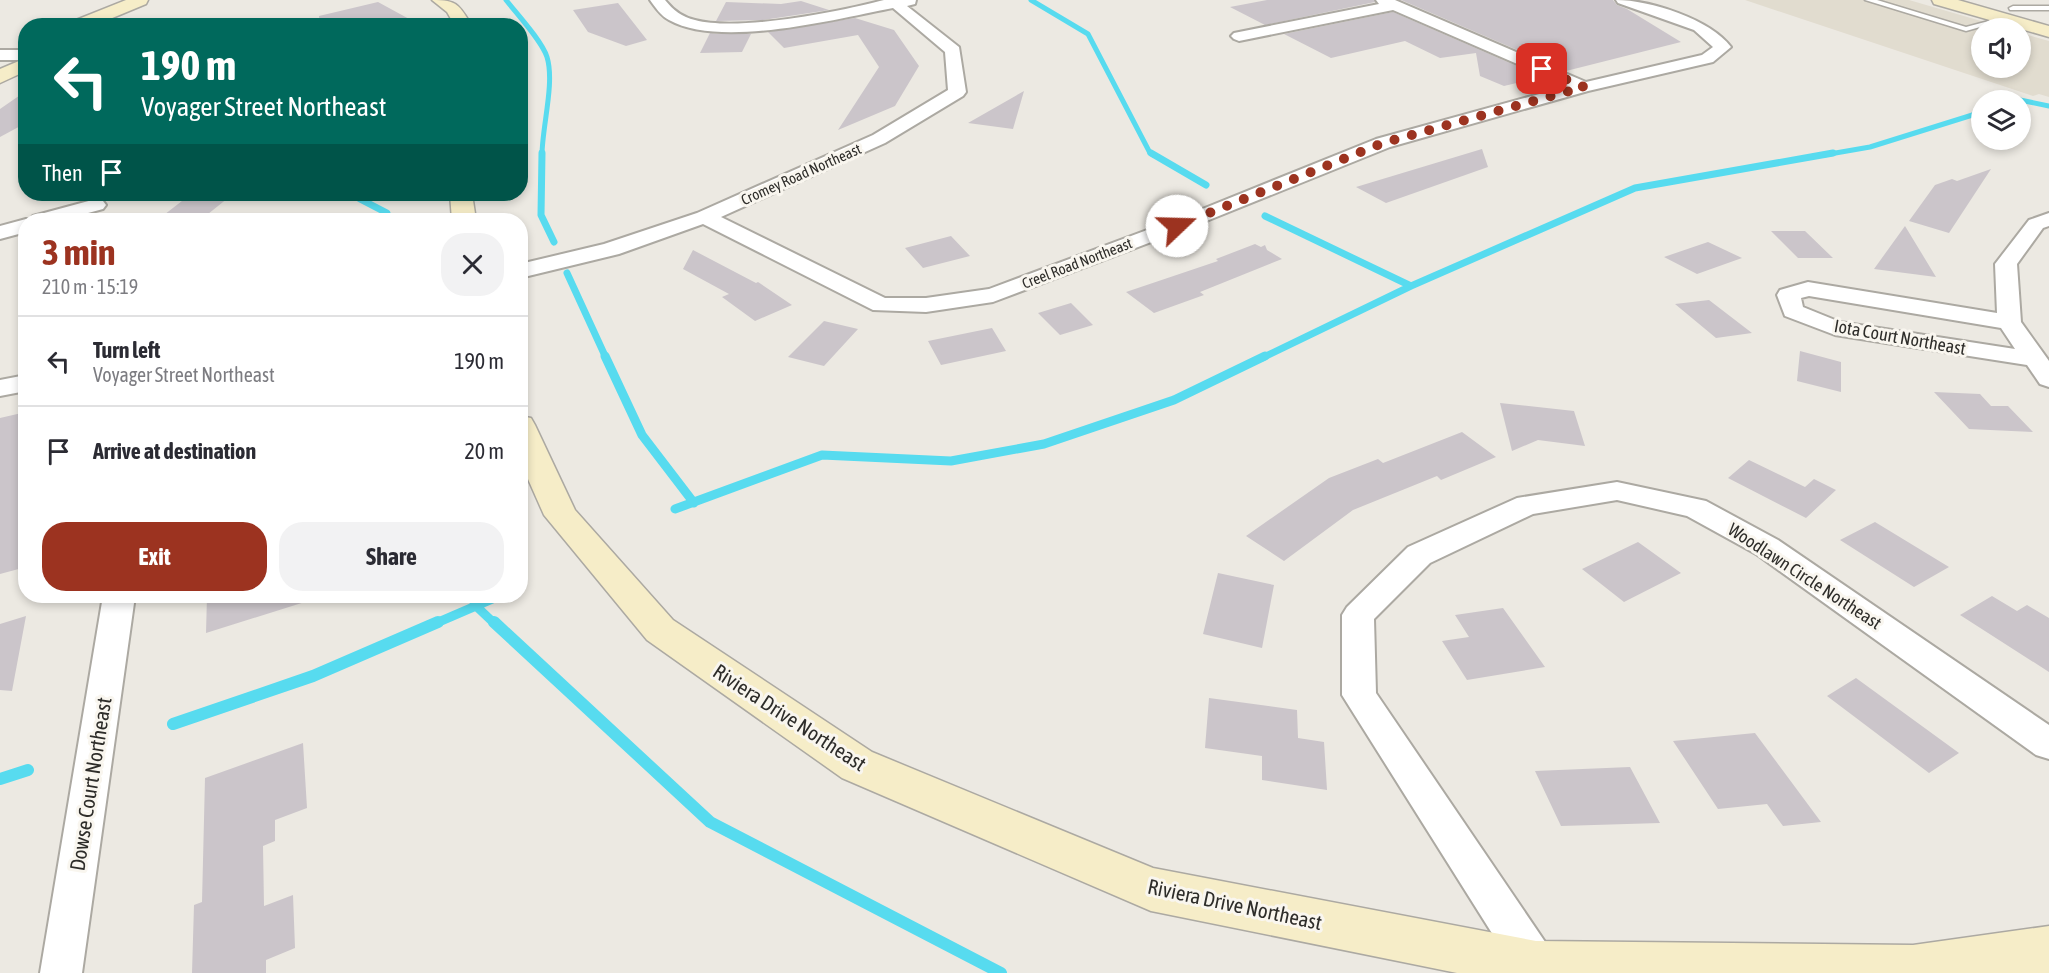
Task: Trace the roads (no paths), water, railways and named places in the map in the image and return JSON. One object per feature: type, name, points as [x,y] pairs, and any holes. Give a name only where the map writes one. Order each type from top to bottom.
[{"type":"street","points":[[440,0],[453,9],[459,18]]},
{"type":"street","points":[[657,0],[673,18],[702,27],[759,26],[915,0]]},
{"type":"street","name":"Creel Road Northeast","points":[[704,217],[881,304],[926,305],[993,295],[1197,218],[1383,143],[1584,87],[1707,59],[1723,47],[1700,27],[1623,0]]},
{"type":"street","points":[[1940,0],[2008,14],[2049,19]]},
{"type":"street","points":[[1983,0],[2049,32]]},
{"type":"street","points":[[100,18],[146,2]]},
{"type":"street","points":[[115,18],[146,2]]},
{"type":"street","name":"Cromey Road Northeast","points":[[528,269],[611,249],[704,217],[879,139],[957,92],[953,50],[893,2]]},
{"type":"street","points":[[1239,36],[1389,2],[1584,87]]},
{"type":"street","points":[[0,77],[15,57]]},
{"type":"street","points":[[66,213],[96,205]]},
{"type":"street","points":[[2049,219],[2036,224],[2006,264],[2009,322],[2049,379]]},
{"type":"street","points":[[0,233],[18,227]]},
{"type":"street","name":"Iota Court Northeast","points":[[2009,322],[1808,289],[1788,295],[1793,311],[1835,328],[2035,359]]},
{"type":"street","points":[[0,388],[18,385]]},
{"type":"street","name":"Riviera Drive Northeast","points":[[528,443],[561,515],[660,630],[857,765],[1151,889],[1539,969],[1913,969],[2049,950]]},
{"type":"street","name":"Woodlawn Circle Northeast","points":[[1539,969],[1359,694],[1358,615],[1419,555],[1527,505],[1617,491],[1696,507],[1767,547],[2049,744]]},
{"type":"street","name":"Dowse Court Northeast","points":[[61,973],[118,603]]},
{"type":"lane","points":[[1869,0],[1966,29],[2008,14],[2049,8]]},
{"type":"waterway","points":[[506,0],[520,18]]},
{"type":"waterway","points":[[1031,0],[1088,34],[1153,155]]},
{"type":"waterway","points":[[528,27],[544,51],[549,68],[549,92],[542,155]]},
{"type":"waterway","points":[[2031,102],[2049,106]]},
{"type":"waterway","points":[[1824,155],[1870,147],[1971,115]]},
{"type":"waterway","points":[[542,153],[541,215],[554,242]]},
{"type":"waterway","points":[[1151,153],[1206,185]]},
{"type":"waterway","points":[[1411,286],[1635,188],[1833,153]]},
{"type":"waterway","points":[[364,201],[387,213]]},
{"type":"waterway","points":[[1265,216],[1411,286]]},
{"type":"waterway","points":[[567,273],[606,358]]},
{"type":"waterway","points":[[1262,358],[1411,286]]},
{"type":"waterway","points":[[605,356],[642,435],[693,502]]},
{"type":"waterway","points":[[693,502],[822,455],[951,461],[1044,444],[1174,400],[1265,356]]},
{"type":"waterway","points":[[675,509],[693,502]]},
{"type":"waterway","points":[[476,606],[483,603]]},
{"type":"waterway","points":[[434,624],[476,606]]},
{"type":"waterway","points":[[476,606],[495,624]]},
{"type":"waterway","points":[[173,724],[313,676],[438,622]]},
{"type":"waterway","points":[[494,622],[710,822],[1001,973]]},
{"type":"waterway","points":[[0,779],[28,770]]}]
